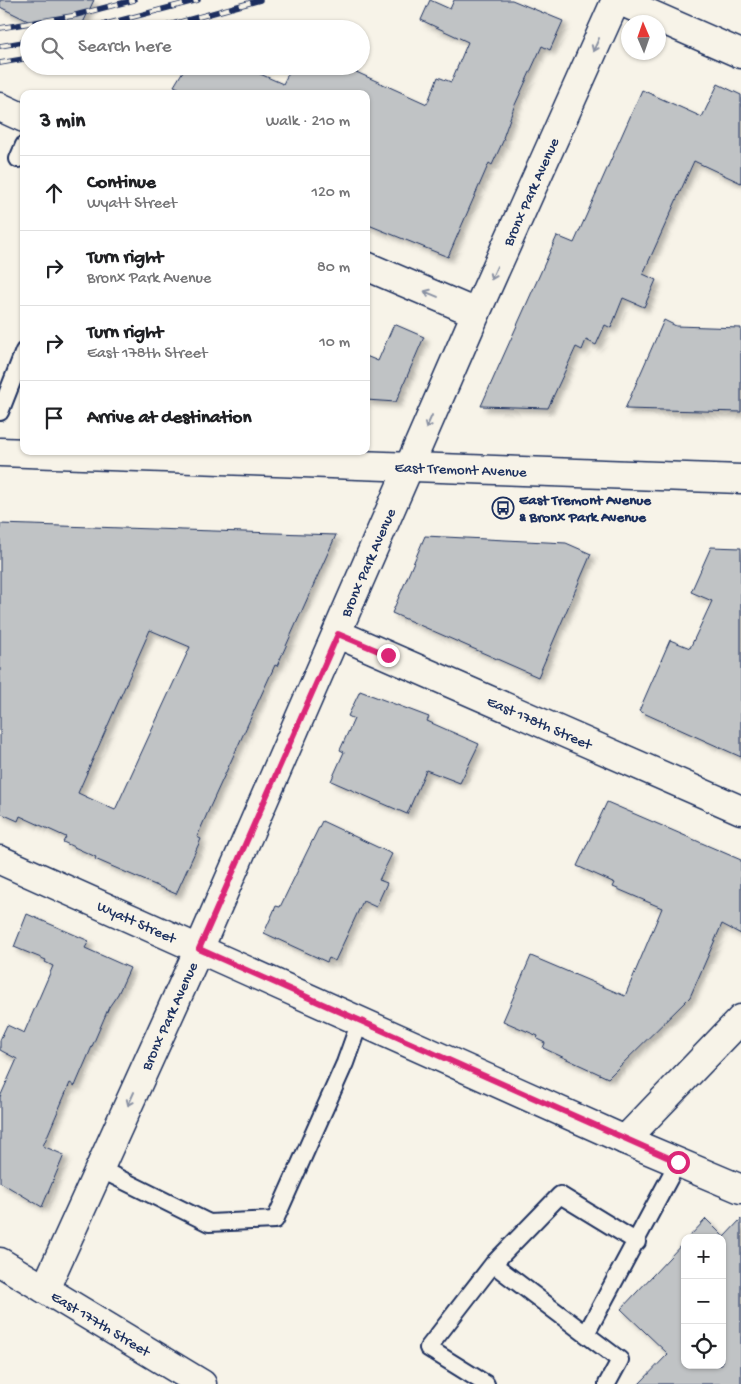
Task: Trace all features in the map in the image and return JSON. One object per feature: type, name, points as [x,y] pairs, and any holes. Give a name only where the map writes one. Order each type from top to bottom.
[{"type":"street","points":[[617,0],[741,54]]},
{"type":"street","name":"Bronx Park Avenue","points":[[45,1289],[199,949],[338,634],[476,313],[617,0]]},
{"type":"street","points":[[0,107],[20,116]]},
{"type":"street","points":[[370,268],[476,313]]},
{"type":"street","name":"East Tremont Avenue","points":[[0,452],[20,453]]},
{"type":"street","name":"East Tremont Avenue","points":[[95,455],[410,465],[741,479]]},
{"type":"street","name":"East 178th Street","points":[[338,634],[741,810]]},
{"type":"street","name":"Wyatt Street","points":[[0,860],[625,1140],[741,1189]]},
{"type":"street","points":[[625,1140],[741,1019]]},
{"type":"street","name":"East 177th Street","points":[[0,1262],[202,1384]]},
{"type":"lane","points":[[0,412],[20,361]]},
{"type":"lane","points":[[100,1168],[209,1222],[275,1220],[345,1063],[360,1021]]},
{"type":"lane","points":[[586,1334],[637,1242],[678,1162]]},
{"type":"lane","points":[[486,1384],[428,1348],[493,1264],[560,1195],[637,1242]]},
{"type":"lane","points":[[493,1264],[620,1360],[607,1384]]},
{"type":"building","points":[[0,0],[94,0],[84,20],[26,20],[0,7]]},
{"type":"building","points":[[430,0],[450,9],[454,0],[512,0],[563,21],[550,50],[542,46],[514,107],[504,139],[492,165],[489,163],[448,257],[370,226],[370,90],[183,90],[174,86],[181,75],[262,75],[283,84],[288,75],[363,75],[427,104],[438,77],[451,82],[468,42],[421,20]]},
{"type":"building","points":[[718,84],[741,95],[741,183],[694,161],[643,274],[656,280],[644,307],[623,298],[611,328],[605,325],[596,345],[586,340],[582,350],[576,347],[548,408],[481,406],[557,236],[574,243],[642,90],[702,117]]},
{"type":"building","points":[[664,320],[676,326],[741,328],[741,412],[625,409]]},
{"type":"building","points":[[394,324],[424,337],[396,402],[370,400],[370,358],[378,361]]},
{"type":"building","points":[[0,524],[336,535],[277,666],[275,665],[210,807],[197,837],[201,839],[176,894],[95,859],[96,857],[63,842],[66,837],[20,816],[18,821],[0,813]],"holes":[[[150,630],[190,647],[115,810],[78,793]]]},
{"type":"building","points":[[425,536],[566,543],[591,554],[538,677],[392,613]]},
{"type":"building","points":[[711,547],[741,548],[741,757],[639,711],[670,640],[690,648],[712,601],[691,592]]},
{"type":"building","points":[[360,691],[429,717],[427,721],[479,744],[460,783],[426,770],[407,814],[331,781],[344,752],[340,750],[354,719],[348,716]]},
{"type":"building","points":[[607,802],[741,860],[741,934],[722,924],[690,997],[608,1078],[543,1048],[545,1043],[537,1039],[538,1036],[503,1021],[531,956],[625,996],[662,908],[613,887],[615,883],[577,866]]},
{"type":"building","points":[[322,821],[392,854],[379,880],[387,883],[376,907],[363,901],[335,961],[329,958],[327,962],[264,933],[276,906],[280,907]]},
{"type":"building","points":[[27,914],[89,941],[85,948],[130,968],[118,994],[109,1007],[75,1086],[70,1083],[43,1146],[64,1155],[42,1207],[0,1182],[0,1097],[17,1059],[0,1050],[0,1040],[7,1025],[24,1033],[53,966],[45,962],[46,960],[14,947]]},
{"type":"building","points":[[706,1219],[721,1234],[692,1234]]},
{"type":"building","points":[[741,1219],[741,1384],[639,1384],[668,1354],[621,1309],[681,1245],[681,1369],[726,1369],[726,1235]]},
{"type":"railway","points":[[48,20],[72,16],[134,0]]},
{"type":"railway","points":[[121,20],[198,0]]},
{"type":"railway","points":[[188,20],[260,0]]},
{"type":"railway","points":[[0,28],[20,25]]},
{"type":"railway","points":[[0,46],[20,43]]},
{"type":"railway","points":[[0,63],[20,60]]},
{"type":"place","name":"East Tremont Avenue & Bronx Park Avenue","points":[[503,508]]},
{"type":"route","points":[[388,655],[338,634],[199,949],[678,1162]]}]
